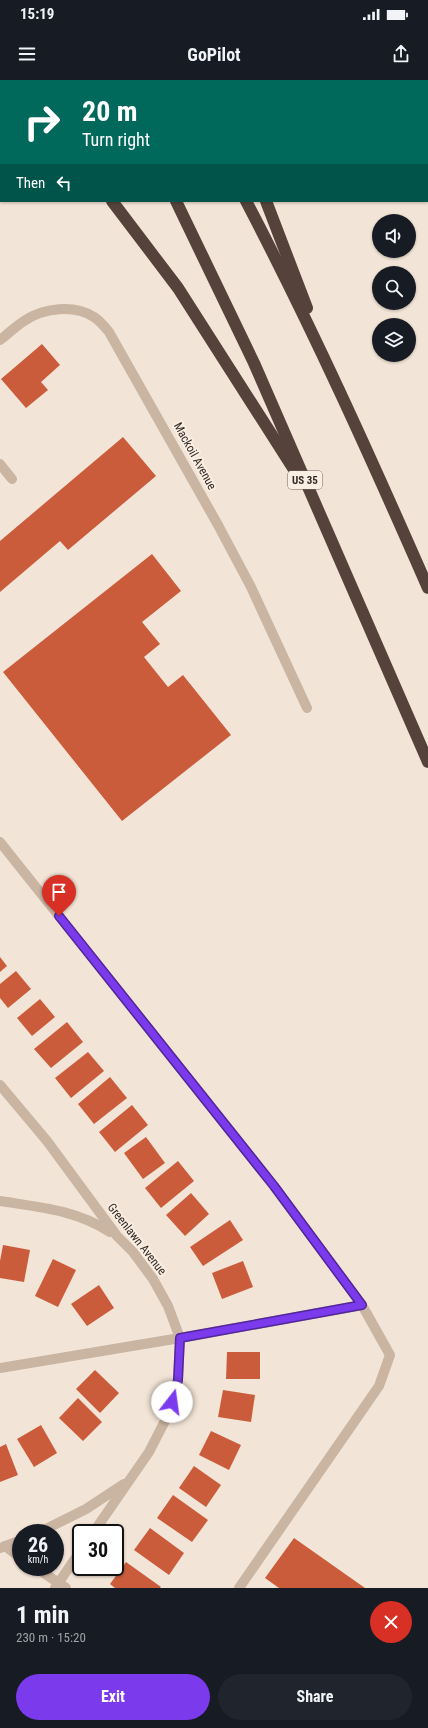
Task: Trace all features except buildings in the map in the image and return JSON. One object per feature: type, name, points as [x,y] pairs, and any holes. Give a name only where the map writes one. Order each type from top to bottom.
[{"type":"highway","points":[[113,202],[178,288],[313,500]]},
{"type":"highway","name":"US 35","points":[[176,202],[254,363],[428,762]]},
{"type":"highway","points":[[247,202],[274,255],[376,469],[428,588]]},
{"type":"highway","points":[[266,202],[344,402]]},
{"type":"street","name":"Mackoil Avenue","points":[[0,340],[25,320],[40,313],[57,309],[79,310],[93,316],[109,332],[147,397],[251,587],[307,708]]},
{"type":"street","points":[[0,464],[12,479]]},
{"type":"street","points":[[0,842],[274,1186],[362,1305],[390,1355],[379,1386],[239,1588]]},
{"type":"street","name":"Greenlawn Avenue","points":[[0,1085],[47,1141],[117,1236],[133,1252],[153,1279],[168,1306],[180,1338],[178,1380],[169,1413],[149,1452],[99,1524]]},
{"type":"street","points":[[0,1201],[78,1215],[99,1224],[117,1236]]},
{"type":"street","points":[[0,1368],[180,1338],[362,1305]]},
{"type":"street","points":[[56,1524],[86,1509],[128,1482]]},
{"type":"street","points":[[2,1547],[12,1543]]},
{"type":"street","points":[[2,1547],[12,1553]]},
{"type":"street","points":[[47,1576],[60,1586],[72,1565]]},
{"type":"route","points":[[59,916],[274,1186],[362,1305],[180,1338],[178,1380],[172,1402]]}]
